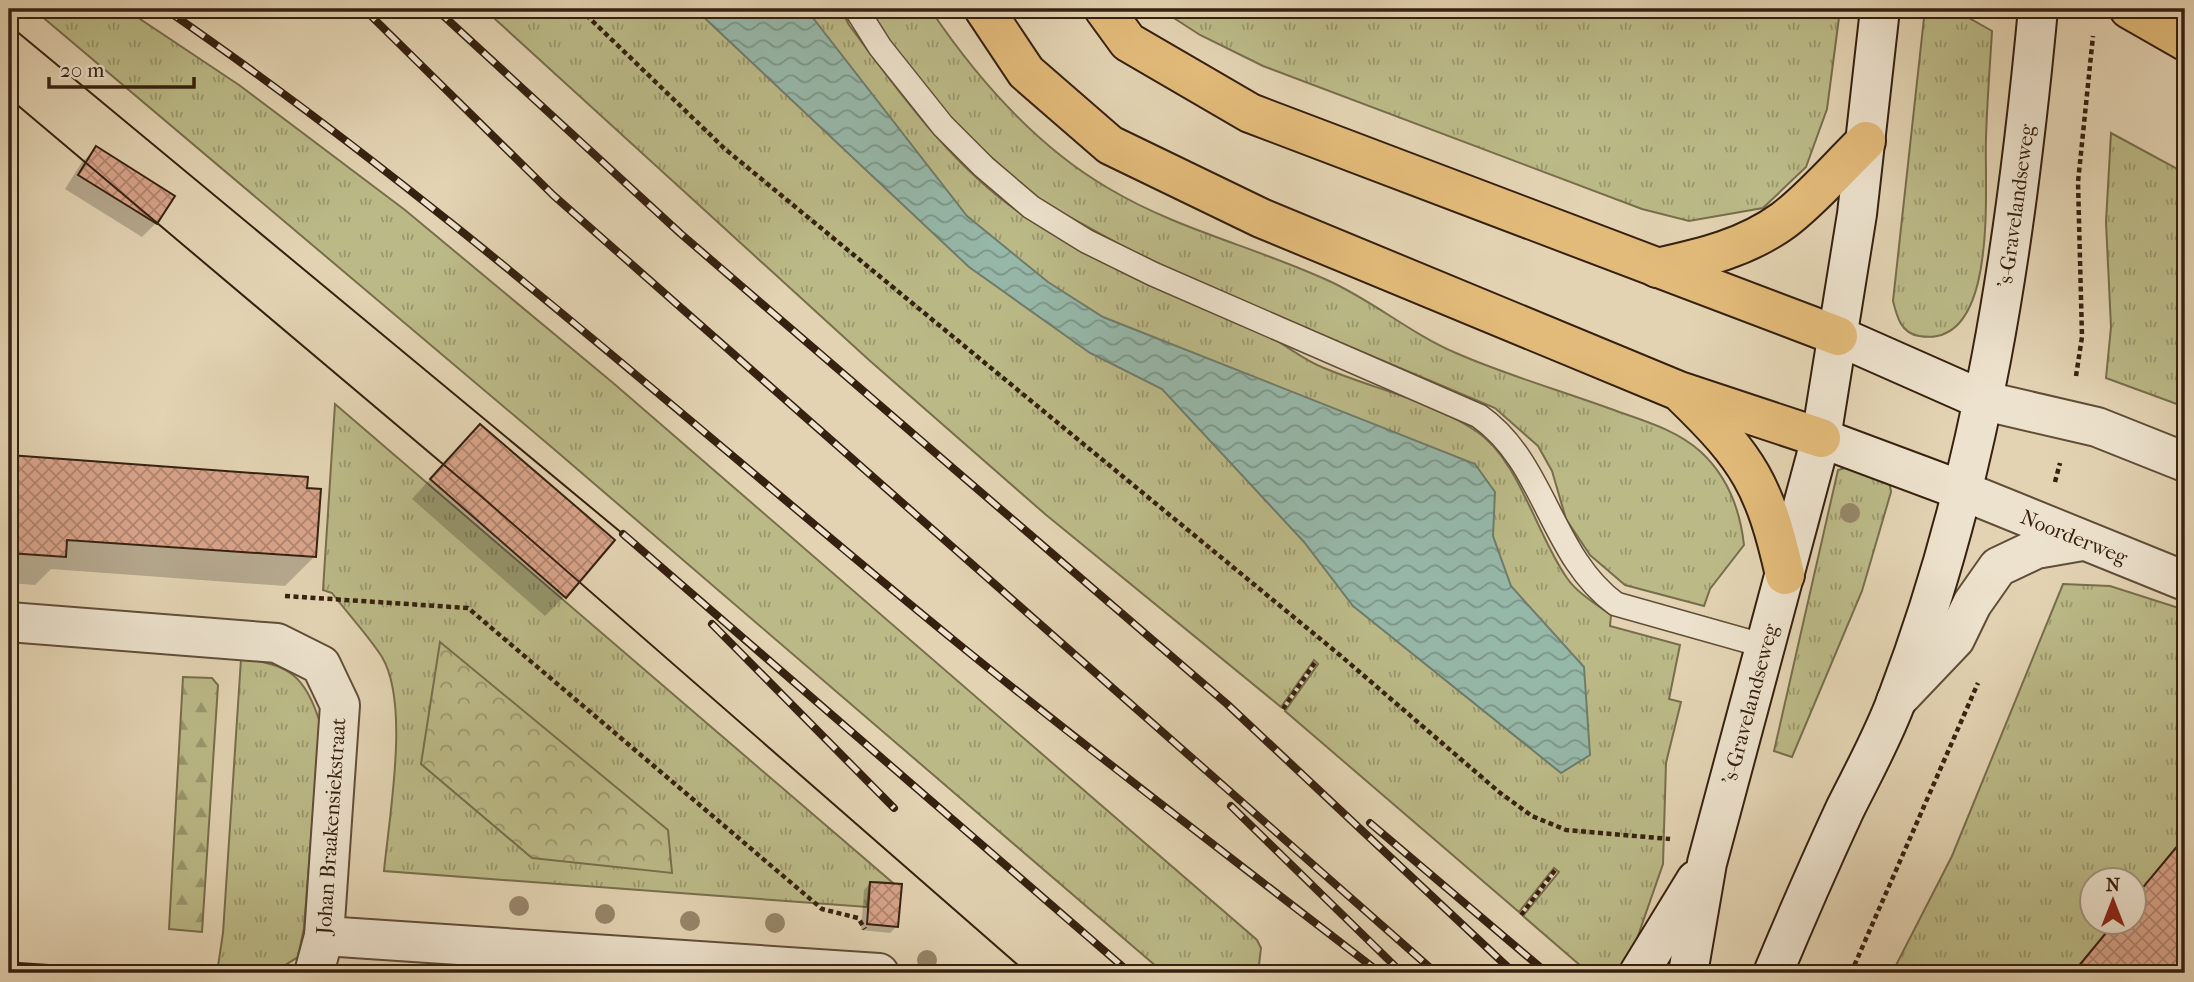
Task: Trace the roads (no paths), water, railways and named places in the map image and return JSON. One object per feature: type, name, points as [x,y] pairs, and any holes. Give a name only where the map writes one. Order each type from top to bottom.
[{"type":"highway","points":[[984,9],[1026,72],[1110,145],[1261,218],[1679,391],[1821,438]]},
{"type":"highway","points":[[1104,9],[1128,42],[1250,113],[1838,336]]},
{"type":"highway","points":[[2129,9],[2177,36]]},
{"type":"highway","points":[[1657,268],[1724,251],[1785,220],[1866,141]]},
{"type":"highway","points":[[1679,391],[1711,422],[1752,472],[1774,528],[1785,575]]},
{"type":"main road","name":"'s-Gravelandseweg","points":[[1688,973],[1710,853],[1821,438],[1866,141],[1880,9]]},
{"type":"main road","name":"'s-Gravelandseweg","points":[[1773,973],[1817,870],[1896,701],[1936,589],[1963,491],[1985,401],[2023,165],[2038,9]]},
{"type":"main road","points":[[1838,336],[1985,401],[2096,427],[2185,461]]},
{"type":"main road","points":[[1821,438],[1963,491]]},
{"type":"main road","name":"Noorderweg","points":[[1963,491],[2185,581]]},
{"type":"main road","points":[[1896,701],[1955,639],[1972,604],[1998,567],[2036,550],[2082,541]]},
{"type":"main road","name":"Johan Braakensiekstraat","points":[[9,622],[277,643],[321,665],[340,705],[324,936],[314,973]]},
{"type":"main road","points":[[1639,973],[1710,853]]},
{"type":"main road","points":[[324,936],[876,957]]},
{"type":"lane","points":[[856,9],[880,47],[943,126],[984,167],[1031,207],[1086,241],[1153,274],[1419,387],[1479,416],[1509,442],[1524,463],[1563,543],[1595,589],[1616,604],[1765,646]]},
{"type":"water","points":[[695,9],[806,9],[967,216],[1048,282],[1103,317],[1475,464],[1495,492],[1493,536],[1511,586],[1584,667],[1590,755],[1561,773],[1353,606],[1304,542],[1162,389],[1090,353],[969,267]]},
{"type":"tram line","points":[[9,25],[623,534]]},
{"type":"tram line","points":[[9,98],[482,497],[1027,973]]},
{"type":"railway","points":[[165,9],[268,83],[469,237],[956,642],[1380,973]]},
{"type":"railway","points":[[364,9],[553,195],[1436,973]]},
{"type":"railway","points":[[436,9],[681,234],[1227,704],[1514,973]]},
{"type":"railway","points":[[623,534],[1130,973]]},
{"type":"railway","points":[[712,624],[894,808]]},
{"type":"railway","points":[[1231,806],[1402,973]]},
{"type":"railway","points":[[1370,823],[1547,973]]}]
